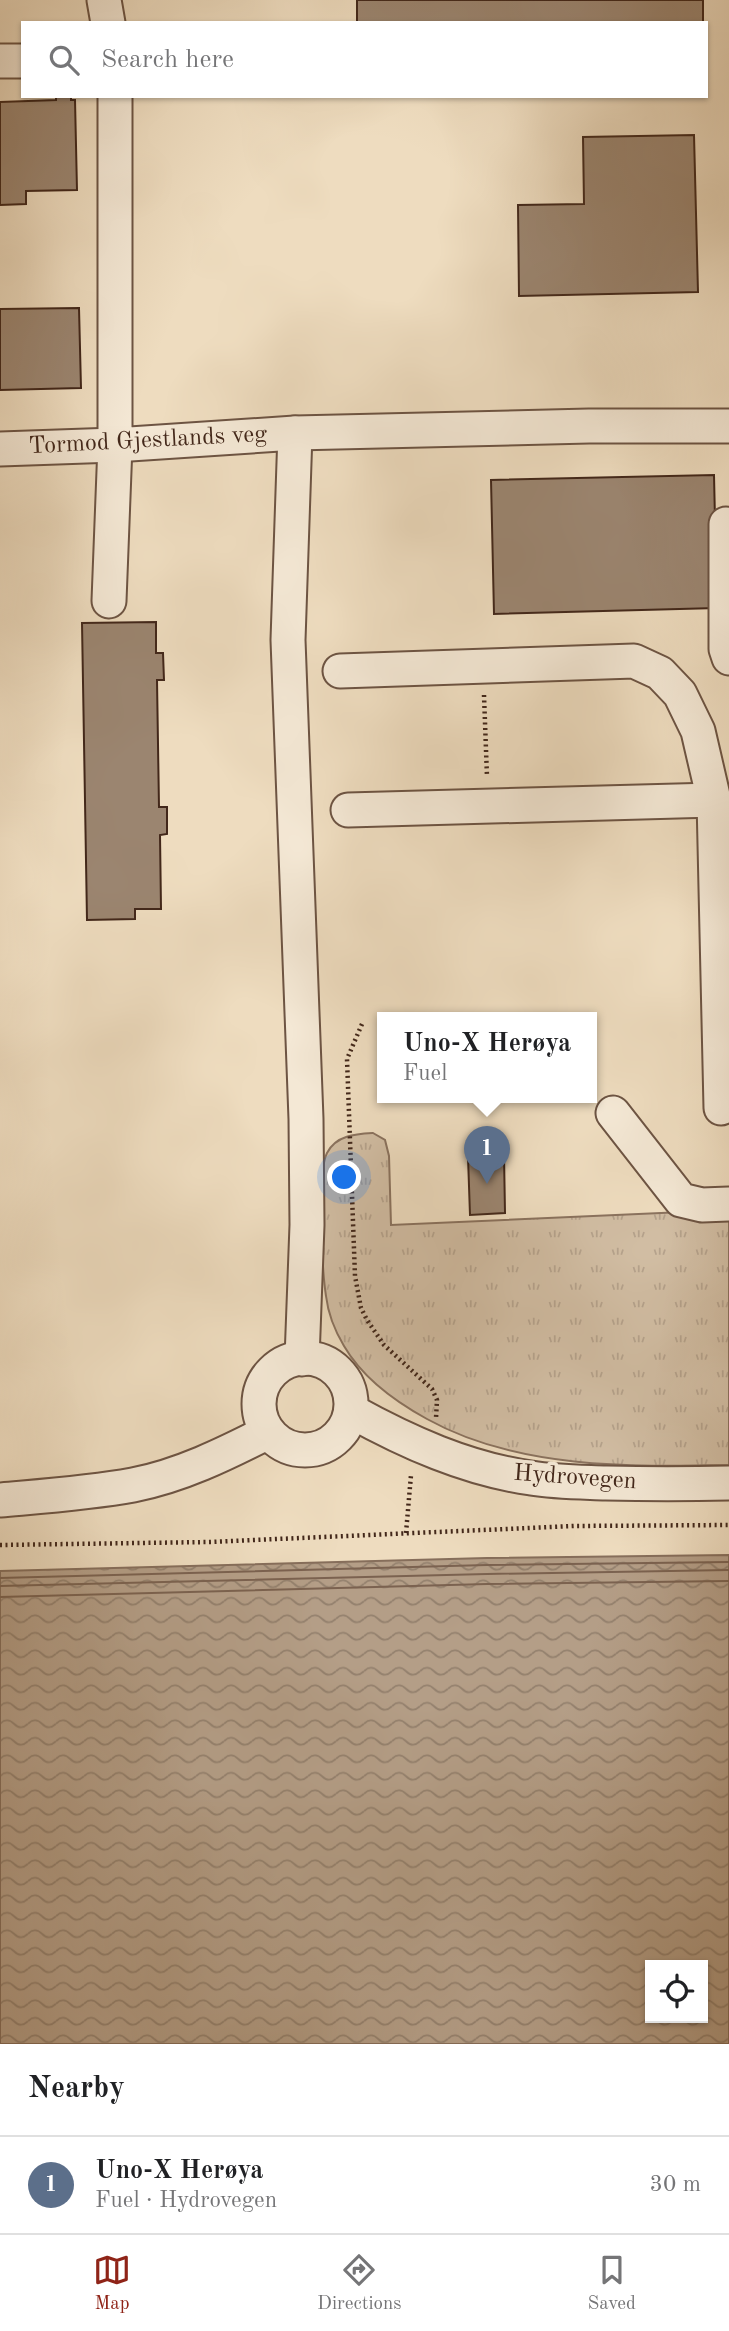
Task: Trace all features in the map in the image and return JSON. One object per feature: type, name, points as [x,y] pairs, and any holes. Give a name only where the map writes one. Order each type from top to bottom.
[{"type":"street","points":[[104,0],[108,21]]},
{"type":"street","points":[[0,61],[21,61]]},
{"type":"street","points":[[109,601],[115,445],[115,98]]},
{"type":"street","name":"Tormod Gjestlands veg","points":[[0,449],[115,445],[295,433],[589,426],[729,426]]},
{"type":"street","points":[[295,433],[288,640],[306,1119],[307,1225],[302,1359]]},
{"type":"street","points":[[726,524],[726,649],[729,658]]},
{"type":"street","points":[[340,671],[634,661],[660,673],[680,694],[698,731],[714,800],[721,1108]]},
{"type":"street","points":[[348,810],[714,800]]},
{"type":"street","points":[[613,1113],[681,1200],[702,1205],[729,1204]]},
{"type":"street","points":[[316,1360],[338,1373],[346,1384],[351,1397],[351,1411],[345,1427],[333,1441],[317,1449],[299,1451],[281,1444],[268,1432],[261,1418],[259,1401],[263,1385],[273,1372],[286,1362],[316,1360]]},
{"type":"street","name":"Hydrovegen","points":[[351,1411],[379,1427],[453,1459],[530,1478],[562,1482],[729,1483]]},
{"type":"street","points":[[0,1500],[136,1485],[187,1469],[268,1432]]},
{"type":"path","points":[[484,666],[488,806]]},
{"type":"path","points":[[362,1024],[347,1059],[355,1276],[361,1308],[377,1338],[432,1389],[437,1400],[435,1422]]},
{"type":"path","points":[[406,1533],[411,1472]]},
{"type":"path","points":[[0,1545],[209,1542],[574,1525],[729,1525]]},
{"type":"green space","points":[[373,1133],[385,1140],[389,1156],[391,1225],[729,1210],[729,1465],[613,1465],[574,1462],[498,1448],[427,1419],[403,1405],[370,1378],[344,1346],[328,1309],[323,1265],[321,1200],[324,1164],[331,1147],[347,1137]]},
{"type":"water","points":[[729,1555],[729,2044],[0,2044],[0,1571],[487,1558]]},
{"type":"building","points":[[357,0],[703,0],[703,21],[357,21]]},
{"type":"building","points":[[75,100],[77,190],[26,191],[26,204],[0,205],[0,102]]},
{"type":"building","points":[[694,135],[698,292],[519,296],[518,205],[584,204],[583,137]]},
{"type":"building","points":[[79,308],[81,388],[0,390],[0,309]]},
{"type":"building","points":[[714,475],[717,608],[494,614],[491,480]]},
{"type":"building","points":[[156,622],[156,653],[163,653],[164,680],[157,680],[159,807],[167,807],[167,834],[160,835],[161,909],[135,909],[135,919],[87,920],[82,623]]},
{"type":"building","points":[[504,1155],[505,1213],[470,1215],[468,1157]]},
{"type":"place","name":"Uno-X Herøya","points":[[487,1184]]}]
